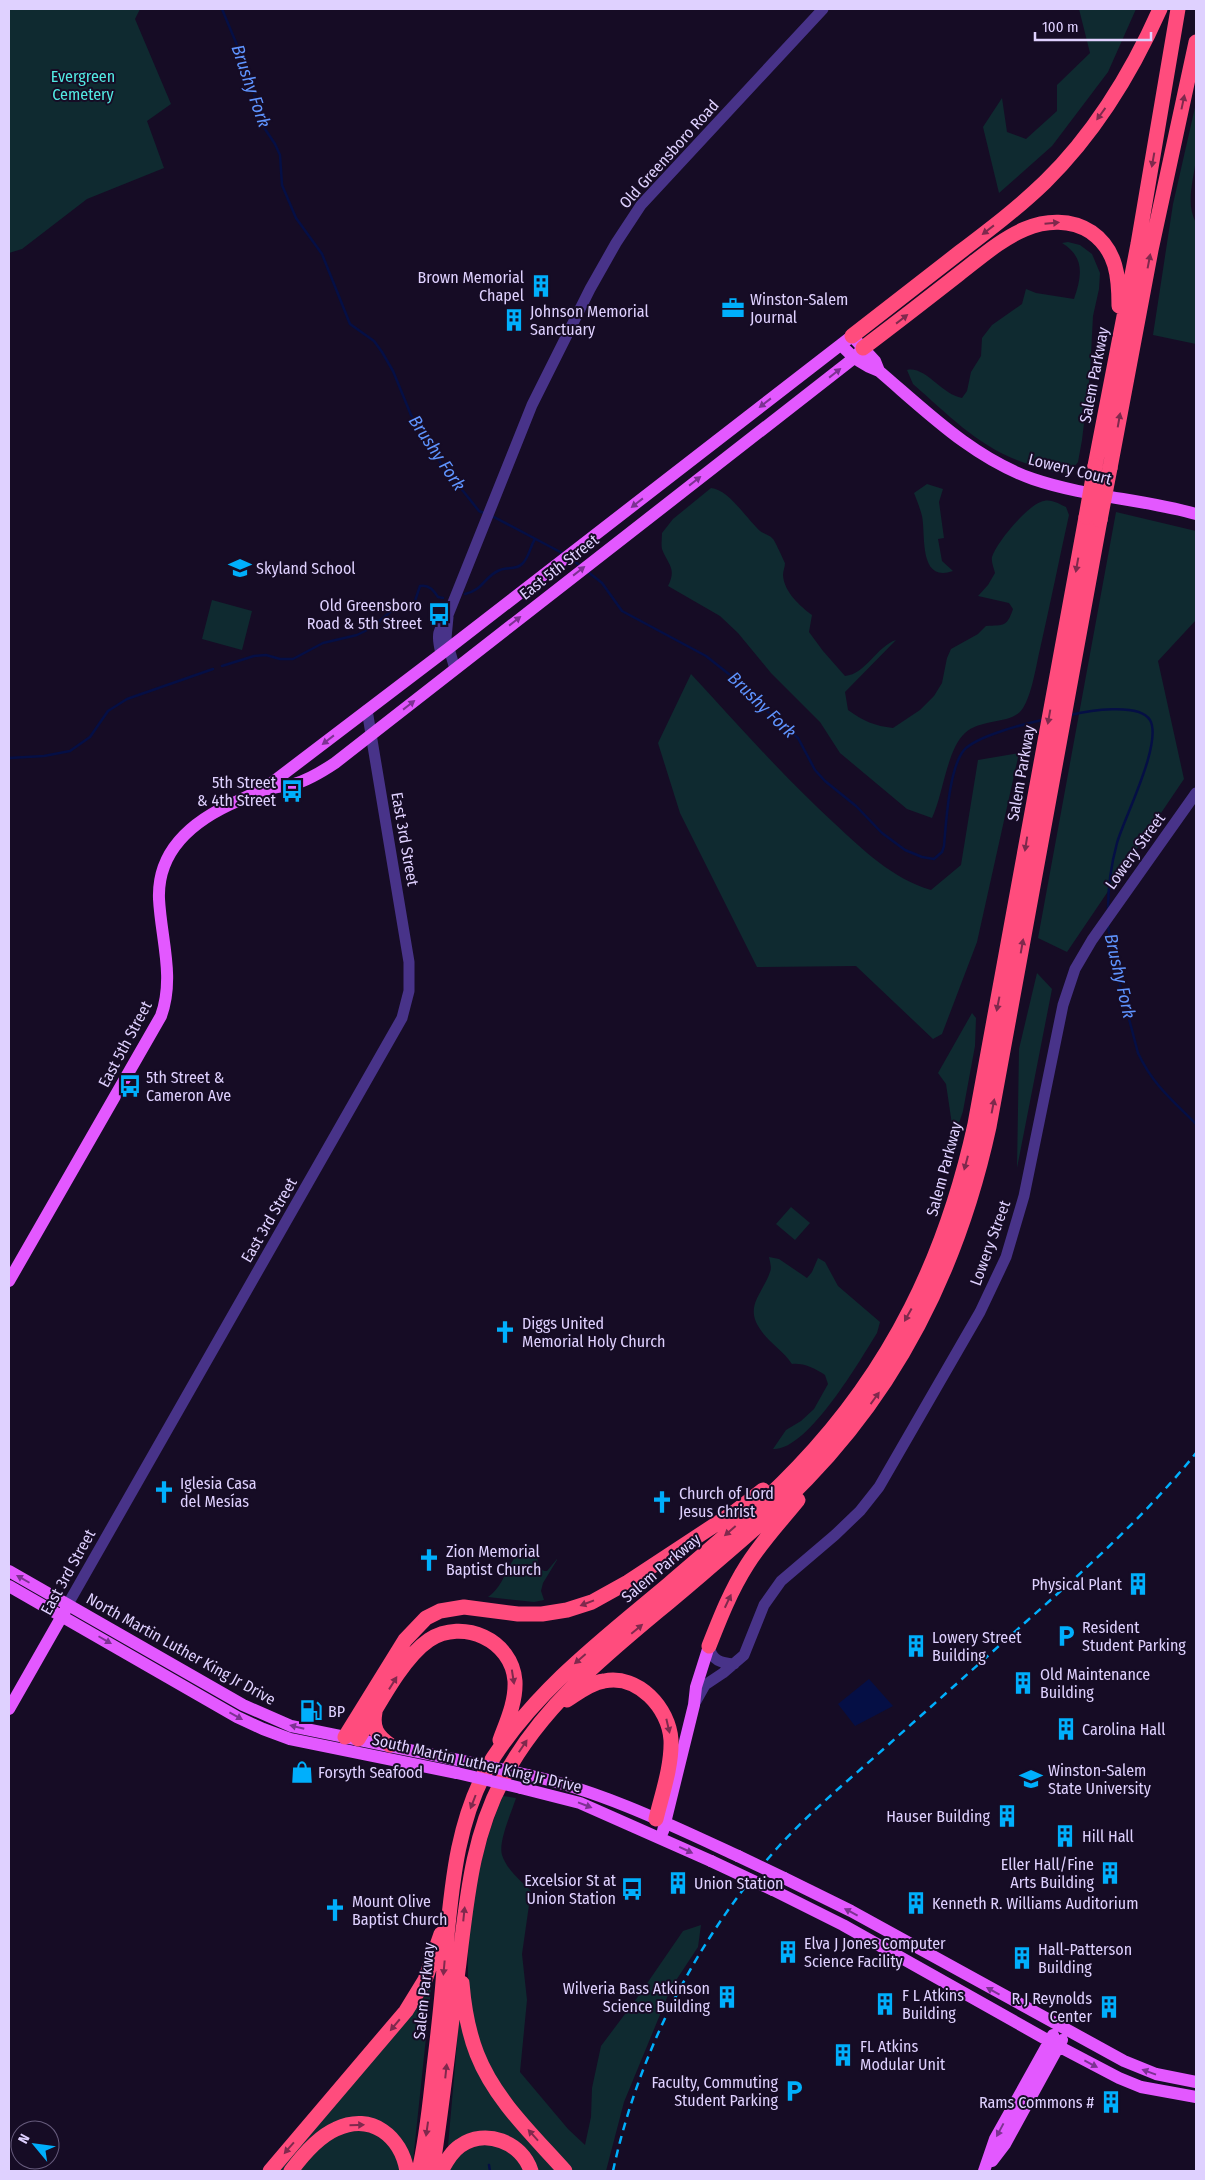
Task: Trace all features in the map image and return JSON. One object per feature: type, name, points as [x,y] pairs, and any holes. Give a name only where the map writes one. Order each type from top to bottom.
[{"type":"highway","points":[[846,340],[1003,219],[1039,188],[1065,161],[1115,95],[1140,52],[1160,9]]},
{"type":"highway","name":"Salem Parkway","points":[[432,2171],[470,1876],[485,1820],[509,1767],[532,1732],[580,1678],[772,1512],[807,1479],[845,1436],[880,1390],[924,1316],[948,1264],[968,1210],[989,1127],[1073,667],[1120,333],[1135,260],[1178,9]]},
{"type":"highway","name":"Salem Parkway","points":[[1102,467],[1196,42]]},
{"type":"highway","points":[[859,353],[1006,238],[1026,228],[1053,222],[1072,224],[1088,230],[1107,248],[1114,262],[1118,278],[1120,333]]},
{"type":"highway","name":"Salem Parkway","points":[[419,2171],[432,2089],[453,1873],[464,1829],[480,1784],[494,1758],[529,1711],[560,1678],[749,1515],[816,1449],[868,1382],[897,1335],[924,1285],[954,1206],[977,1115],[1058,669],[1093,519]]},
{"type":"highway","points":[[709,1646],[730,1596],[747,1566],[845,1436]]},
{"type":"highway","points":[[348,1742],[405,1640],[426,1618],[440,1611],[464,1608],[518,1614],[542,1614],[567,1610],[592,1602],[628,1582],[736,1511],[816,1449]]},
{"type":"highway","points":[[348,1742],[375,1712],[409,1659],[429,1640],[450,1632],[465,1631],[481,1635],[494,1642],[505,1655],[514,1679],[512,1705],[494,1758]]},
{"type":"highway","points":[[551,1710],[593,1684],[611,1680],[630,1684],[656,1702],[666,1718],[671,1747],[661,1821]]},
{"type":"highway","points":[[375,1712],[374,1723],[376,1732],[390,1745]]},
{"type":"highway","points":[[270,2171],[410,2006],[432,1963],[449,1902]]},
{"type":"highway","points":[[459,1962],[467,2021],[484,2069],[510,2109],[565,2171]]},
{"type":"highway","points":[[291,2171],[323,2137],[337,2128],[353,2124],[376,2128],[389,2135],[399,2147],[407,2171]]},
{"type":"highway","points":[[441,2171],[448,2158],[458,2146],[472,2140],[487,2138],[513,2146],[525,2159],[531,2171]]},
{"type":"main road","name":"Lowery Court","points":[[846,340],[859,353],[875,361],[879,371],[967,444],[993,461],[1020,474],[1062,487],[1196,514]]},
{"type":"main road","name":"East 5th Street","points":[[9,1281],[151,1036],[164,1008],[168,976],[159,895],[162,872],[171,851],[185,832],[210,814],[263,790],[846,340]]},
{"type":"main road","name":"East 5th Street","points":[[263,790],[295,784],[316,775],[371,735],[859,353]]},
{"type":"main road","name":"North Martin Luther King Jr Drive","points":[[9,1571],[256,1712],[291,1726],[348,1742]]},
{"type":"main road","name":"North Martin Luther King Jr Drive","points":[[9,1586],[250,1724],[290,1738],[348,1742]]},
{"type":"main road","name":"East 3rd Street","points":[[9,1709],[68,1604]]},
{"type":"main road","points":[[662,1838],[661,1821],[694,1705],[696,1687],[709,1646]]},
{"type":"main road","name":"South Martin Luther King Jr Drive","points":[[348,1742],[390,1745],[528,1775],[584,1790],[661,1821],[851,1911],[1063,2029],[1142,2069],[1170,2078],[1196,2082]]},
{"type":"main road","name":"South Martin Luther King Jr Drive","points":[[348,1742],[457,1773],[580,1803],[662,1838],[843,1925],[1054,2043],[1134,2084],[1196,2097]]},
{"type":"main road","points":[[984,2171],[995,2139],[1063,2029]]},
{"type":"street","name":"Old Greensboro Road","points":[[455,669],[438,634],[448,615],[532,406],[590,289],[616,243],[641,205],[823,9]]},
{"type":"street","name":"East 3rd Street","points":[[68,1604],[402,1018],[409,991],[409,962],[367,710]]},
{"type":"street","name":"Lowery Street","points":[[694,1705],[705,1685],[734,1664],[744,1654],[764,1605],[781,1581],[835,1535],[860,1511],[880,1487],[989,1295],[1006,1258],[1019,1216],[1066,992],[1075,969],[1092,940],[1196,793]]},
{"type":"street","points":[[709,1646],[715,1660],[734,1664]]},
{"type":"green space","name":"Evergreen Cemetery","points":[[9,9],[140,9],[135,19],[171,104],[147,121],[164,168],[87,199],[22,249],[9,253]]},
{"type":"green space","points":[[1079,9],[1136,9],[1108,72],[1052,146],[999,193],[983,127],[1002,98],[1007,132],[1026,139],[1057,111],[1057,85],[1090,53]]},
{"type":"green space","points":[[1196,103],[1197,151],[1191,191],[1191,207],[1196,223],[1196,344],[1153,335],[1173,204]]},
{"type":"green space","points":[[1068,242],[1080,245],[1092,254],[1100,273],[1099,289],[1093,316],[1090,373],[1078,462],[1071,471],[1057,472],[1015,460],[983,442],[955,421],[913,384],[907,370],[921,372],[948,392],[962,398],[967,391],[971,372],[981,356],[982,338],[992,325],[1022,304],[1026,289],[1036,293],[1074,299],[1079,283],[1080,268],[1075,254],[1062,243]]},
{"type":"green space","points":[[927,484],[943,489],[939,502],[944,538],[938,539],[942,561],[953,571],[942,573],[934,570],[929,564],[926,555],[922,516],[914,493]]},
{"type":"green space","points":[[711,488],[724,493],[760,531],[773,539],[785,563],[783,575],[789,593],[812,615],[809,632],[845,676],[859,670],[889,643],[896,640],[845,692],[848,710],[869,722],[893,728],[920,710],[934,696],[942,683],[947,658],[951,649],[978,634],[986,626],[1001,625],[1009,619],[1013,609],[1009,603],[978,596],[988,585],[995,573],[992,557],[1006,534],[1022,516],[1038,503],[1050,501],[1066,507],[1069,515],[1033,680],[1026,702],[1023,708],[1012,717],[972,728],[959,740],[950,761],[932,818],[907,809],[840,753],[820,722],[771,673],[738,633],[720,616],[668,586],[672,571],[662,549],[662,533],[673,519]]},
{"type":"green space","points":[[1116,512],[1196,531],[1196,620],[1158,661],[1184,779],[1067,952],[1038,938]]},
{"type":"green space","points":[[212,600],[252,611],[242,650],[202,639]]},
{"type":"green space","points":[[691,674],[779,769],[856,843],[891,871],[904,879],[931,890],[961,865],[978,760],[1019,753],[977,942],[942,1034],[933,1039],[856,966],[757,967],[680,813],[658,743]]},
{"type":"green space","points":[[1037,973],[1052,989],[1017,1168],[1019,1049]]},
{"type":"green space","points":[[972,1013],[976,1018],[975,1046],[963,1111],[954,1138],[946,1084],[938,1073]]},
{"type":"green space","points":[[791,1207],[810,1223],[795,1240],[776,1224]]},
{"type":"green space","points":[[769,1257],[779,1259],[807,1278],[818,1258],[825,1262],[838,1286],[880,1322],[877,1333],[846,1382],[817,1420],[802,1436],[787,1446],[773,1449],[786,1430],[801,1421],[814,1409],[828,1384],[825,1375],[817,1370],[805,1365],[792,1364],[764,1334],[756,1321],[754,1306],[771,1270]]},
{"type":"green space","points":[[529,1545],[535,1548],[539,1567],[544,1571],[547,1571],[557,1559],[543,1583],[541,1591],[544,1600],[534,1602],[488,1597],[495,1591],[515,1557]]},
{"type":"green space","points":[[503,1796],[516,1798],[502,1842],[502,1855],[510,1870],[531,1891],[522,1954],[527,2000],[520,2072],[568,2129],[585,2145],[591,2117],[592,2088],[601,2046],[683,1931],[701,1925],[698,1947],[671,1988],[624,2102],[606,2171],[573,2171],[498,2082],[479,2045],[471,2011],[468,1974],[469,1936],[474,1897],[482,1860]]},
{"type":"green space","points":[[426,1990],[431,1990],[413,2161],[358,2120],[286,2171],[275,2171]]},
{"type":"green space","points":[[462,2020],[467,2042],[560,2171],[537,2171],[518,2145],[448,2146],[459,2021]]},
{"type":"green space","points":[[356,2128],[386,2138],[403,2171],[297,2171],[324,2142]]},
{"type":"green space","points":[[482,2142],[511,2150],[527,2171],[445,2171],[452,2159]]},
{"type":"shaded area","points":[[869,1679],[893,1706],[855,1726],[838,1704]]},
{"type":"waterway","name":"Brushy Fork","points":[[222,9],[249,74],[261,123],[280,155],[282,185],[296,218],[322,254],[350,324],[374,341],[382,352],[393,371],[411,415],[425,434],[440,462],[479,511],[484,513]]},
{"type":"waterway","name":"Brushy Fork","points":[[492,516],[564,554]]},
{"type":"waterway","points":[[465,594],[476,589],[495,573],[522,564],[535,539]]},
{"type":"waterway","name":"Brushy Fork","points":[[571,559],[581,566]]},
{"type":"waterway","name":"Brushy Fork","points":[[587,571],[602,583],[622,611],[706,656],[745,685],[759,704],[798,738],[815,770],[825,781],[856,806],[882,833],[905,850],[922,857],[934,859],[942,852],[952,782],[959,758],[964,750],[990,735],[1042,720]]},
{"type":"waterway","points":[[222,666],[254,656],[266,655],[280,659],[293,659],[323,643],[357,635],[371,628],[395,608],[408,607],[415,601],[420,586],[429,587],[438,597],[443,598]]},
{"type":"waterway","points":[[9,758],[44,756],[70,751],[90,737],[108,711],[127,699],[213,669]]},
{"type":"waterway","name":"Brushy Fork","points":[[1070,715],[1112,709],[1135,711],[1144,714],[1150,720],[1153,731],[1141,781],[1117,843],[1110,876],[1108,910]]},
{"type":"waterway","name":"Brushy Fork","points":[[1108,926],[1114,962],[1138,1053],[1157,1083],[1196,1124]]},
{"type":"waterway","points":[[489,2165],[490,2171]]},
{"type":"railway","points":[[613,2171],[624,2126],[655,2040],[697,1958],[749,1881],[779,1846],[818,1807],[1116,1540],[1157,1498],[1196,1453]]},
{"type":"place","name":"Brown Memorial Chapel","points":[[541,286]]},
{"type":"place","name":"Winston-Salem Journal","points":[[733,308]]},
{"type":"place","name":"Johnson Memorial Sanctuary","points":[[514,320]]},
{"type":"place","name":"Skyland School","points":[[240,568]]},
{"type":"place","name":"Old Greensboro Road & 5th Street","points":[[439,614]]},
{"type":"place","name":"5th Street & 4th Street","points":[[292,791]]},
{"type":"place","name":"5th Street & Cameron Ave","points":[[130,1086]]},
{"type":"place","name":"Diggs United Memorial Holy Church","points":[[505,1332]]},
{"type":"place","name":"Iglesia Casa del Mesías","points":[[164,1492]]},
{"type":"place","name":"Church of Lord Jesus Christ","points":[[662,1502]]},
{"type":"place","name":"Zion Memorial Baptist Church","points":[[429,1560]]},
{"type":"place","name":"Physical Plant","points":[[1138,1584]]},
{"type":"place","name":"Resident Student Parking","points":[[1066,1636]]},
{"type":"place","name":"Lowery Street Building","points":[[916,1646]]},
{"type":"place","name":"Old Maintenance Building","points":[[1023,1683]]},
{"type":"place","name":"BP","points":[[311,1711]]},
{"type":"place","name":"Carolina Hall","points":[[1066,1729]]},
{"type":"place","name":"Forsyth Seafood","points":[[302,1772]]},
{"type":"place","name":"Winston-Salem State University","points":[[1031,1779]]},
{"type":"place","name":"Hauser Building","points":[[1007,1816]]},
{"type":"place","name":"Hill Hall","points":[[1065,1836]]},
{"type":"place","name":"Eller Hall/Fine Arts Building","points":[[1110,1873]]},
{"type":"place","name":"Union Station","points":[[678,1883]]},
{"type":"place","name":"Excelsior St at Union Station","points":[[632,1889]]},
{"type":"place","name":"Kenneth R. Williams Auditorium","points":[[916,1903]]},
{"type":"place","name":"Mount Olive Baptist Church","points":[[335,1910]]},
{"type":"place","name":"Elva J Jones Computer Science Facility","points":[[788,1952]]},
{"type":"place","name":"Hall-Patterson Building","points":[[1022,1958]]},
{"type":"place","name":"Wilveria Bass Atkinson Science Building","points":[[727,1997]]},
{"type":"place","name":"F L Atkins Building","points":[[885,2004]]},
{"type":"place","name":"R J Reynolds Center","points":[[1109,2007]]},
{"type":"place","name":"FL Atkins Modular Unit","points":[[843,2055]]},
{"type":"place","name":"Faculty, Commuting Student Parking","points":[[794,2091]]},
{"type":"place","name":"Rams Commons #","points":[[1111,2102]]}]
